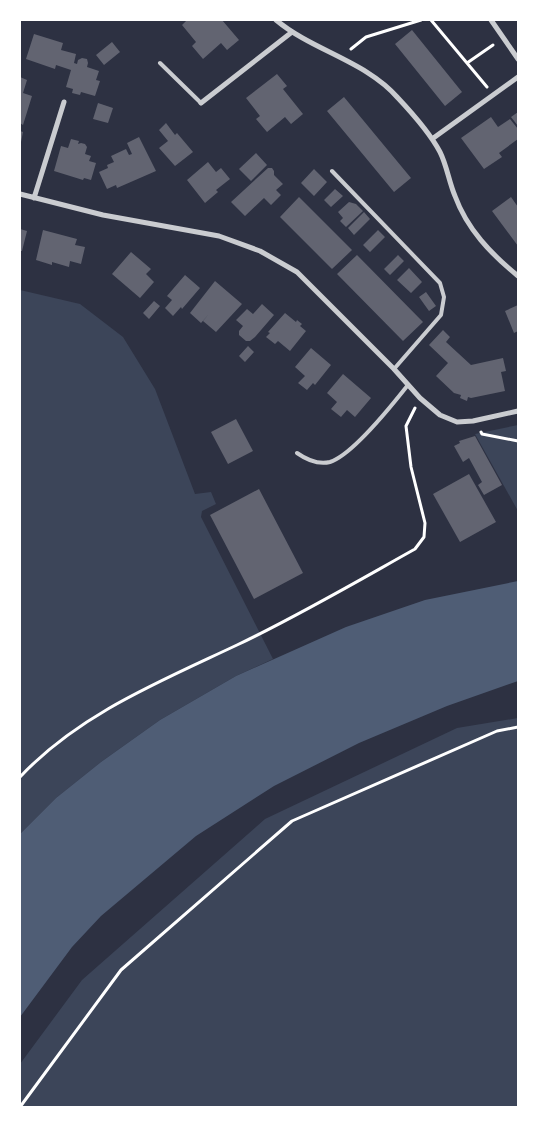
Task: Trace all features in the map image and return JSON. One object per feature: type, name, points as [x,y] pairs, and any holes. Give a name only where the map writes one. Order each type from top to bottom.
[{"type":"street","points":[[276,20],[292,32],[377,78],[388,87],[432,139],[442,157],[455,196],[469,224],[490,252],[518,276]]},
{"type":"street","points":[[491,20],[518,60]]},
{"type":"street","points":[[201,103],[292,32]]},
{"type":"street","points":[[432,139],[518,77]]},
{"type":"street","points":[[34,198],[64,102]]},
{"type":"street","points":[[20,194],[103,215],[212,234],[260,251],[297,272],[394,369],[420,398],[440,416],[457,422],[473,422],[518,411]]},
{"type":"lane","points":[[160,63],[201,103]]},
{"type":"lane","points":[[332,171],[440,283],[444,298],[441,315],[394,369]]},
{"type":"lane","points":[[297,453],[307,460],[318,463],[340,458],[355,445],[408,385]]},
{"type":"path","points":[[341,58],[366,37],[421,20]]},
{"type":"path","points":[[431,20],[494,95]]},
{"type":"path","points":[[467,63],[503,38]]},
{"type":"path","points":[[20,777],[36,760],[90,720],[157,682],[292,617],[415,549],[424,537],[426,523],[411,467],[406,426],[420,398]]},
{"type":"path","points":[[473,422],[482,434],[518,441]]},
{"type":"path","points":[[20,1107],[122,970],[292,821],[496,732],[518,727]]},
{"type":"shaded area","points":[[20,290],[80,304],[123,337],[155,389],[195,494],[211,492],[216,504],[202,511],[201,517],[273,659],[236,676],[160,720],[101,762],[56,798],[20,834]]},
{"type":"shaded area","points":[[518,425],[518,511],[475,434]]},
{"type":"shaded area","points":[[518,581],[518,681],[447,706],[359,743],[274,786],[196,836],[101,916],[72,947],[20,1017],[20,834],[56,798],[101,762],[160,720],[236,676],[346,627],[425,600]]},
{"type":"shaded area","points":[[518,718],[518,1107],[20,1107],[20,1064],[82,980],[265,819],[457,728]]},
{"type":"building","points":[[187,20],[222,20],[239,40],[227,50],[221,43],[203,59],[192,46],[196,42],[182,25]]},
{"type":"building","points":[[412,30],[462,92],[445,106],[395,44]]},
{"type":"building","points":[[34,34],[63,43],[61,50],[76,54],[74,63],[77,64],[78,60],[82,58],[87,59],[87,67],[99,71],[96,80],[100,81],[95,96],[81,92],[80,95],[72,93],[73,89],[66,87],[71,70],[56,65],[55,69],[26,59]]},
{"type":"building","points":[[112,42],[120,52],[104,65],[96,55]]},
{"type":"building","points":[[277,74],[287,86],[283,89],[303,114],[291,124],[285,117],[267,132],[256,119],[260,116],[246,98]]},
{"type":"building","points":[[20,77],[27,80],[23,93],[32,96],[23,125],[20,123]]},
{"type":"building","points":[[344,97],[411,178],[394,192],[327,111]]},
{"type":"building","points":[[98,103],[113,108],[108,123],[93,119]]},
{"type":"building","points":[[518,112],[518,126],[511,117]]},
{"type":"building","points":[[491,117],[498,127],[510,119],[518,129],[518,139],[499,153],[502,157],[484,169],[461,138]]},
{"type":"building","points":[[166,123],[175,135],[177,133],[193,152],[175,166],[159,148],[168,141],[159,130]]},
{"type":"building","points":[[20,131],[23,132],[20,147]]},
{"type":"building","points":[[139,137],[156,171],[117,188],[116,185],[107,189],[99,172],[108,168],[107,165],[114,162],[111,156],[126,149],[129,155],[132,154],[127,143]]},
{"type":"building","points":[[71,139],[79,141],[78,144],[85,144],[87,147],[85,154],[91,156],[89,161],[96,163],[91,180],[84,178],[83,180],[54,171],[61,146],[68,148]]},
{"type":"building","points":[[256,153],[267,165],[251,181],[239,169]]},
{"type":"building","points":[[208,162],[216,172],[221,168],[230,179],[216,190],[218,192],[205,203],[187,180]]},
{"type":"building","points":[[268,168],[272,168],[274,175],[283,184],[276,190],[281,195],[271,205],[264,198],[245,216],[231,202]]},
{"type":"building","points":[[314,169],[327,182],[314,196],[301,183]]},
{"type":"building","points":[[335,189],[343,196],[331,207],[324,200]]},
{"type":"building","points":[[299,197],[352,250],[332,269],[280,217]]},
{"type":"building","points":[[511,197],[518,207],[518,246],[492,211]]},
{"type":"building","points":[[349,202],[356,204],[363,211],[346,227],[340,221],[343,218],[338,212]]},
{"type":"building","points":[[364,212],[370,219],[354,235],[348,228]]},
{"type":"building","points":[[20,229],[27,231],[22,251],[20,251]]},
{"type":"building","points":[[43,230],[77,239],[75,245],[85,247],[81,264],[70,261],[69,267],[52,262],[52,265],[36,260]]},
{"type":"building","points":[[378,230],[385,237],[370,252],[363,245]]},
{"type":"building","points":[[131,252],[151,269],[146,274],[154,282],[140,298],[112,274]]},
{"type":"building","points":[[357,255],[423,322],[403,341],[337,274]]},
{"type":"building","points":[[398,255],[404,261],[390,275],[384,269]]},
{"type":"building","points":[[409,268],[422,282],[411,293],[397,280]]},
{"type":"building","points":[[185,275],[200,288],[182,309],[181,307],[173,316],[165,308],[172,300],[167,296]]},
{"type":"building","points":[[215,281],[242,304],[216,332],[203,321],[209,314],[201,323],[190,313]]},
{"type":"building","points":[[426,292],[436,306],[429,311],[419,297]]},
{"type":"building","points":[[154,301],[160,306],[149,319],[143,313]]},
{"type":"building","points":[[262,304],[274,315],[255,337],[250,341],[246,341],[239,335],[239,331],[243,326],[236,320],[247,309],[253,314]]},
{"type":"building","points":[[518,305],[518,331],[514,333],[505,311]]},
{"type":"building","points":[[285,313],[296,322],[297,320],[302,324],[300,326],[306,331],[290,351],[278,341],[275,344],[266,337],[270,333],[268,332]]},
{"type":"building","points":[[443,330],[450,337],[446,342],[471,365],[503,358],[506,371],[501,372],[505,391],[468,397],[467,401],[460,398],[461,395],[454,393],[436,376],[448,363],[429,345]]},
{"type":"building","points":[[248,346],[254,352],[245,362],[239,356]]},
{"type":"building","points":[[311,348],[331,365],[315,385],[313,383],[307,390],[298,383],[305,376],[295,367]]},
{"type":"building","points":[[343,374],[371,398],[355,417],[347,410],[341,417],[331,409],[337,402],[327,393]]},
{"type":"building","points":[[236,419],[253,451],[228,464],[211,432]]},
{"type":"building","points":[[475,436],[502,485],[484,495],[478,485],[482,482],[469,458],[463,462],[454,446],[460,443],[459,441]]},
{"type":"building","points":[[469,474],[496,522],[460,542],[433,494]]},
{"type":"building","points":[[259,489],[303,573],[254,599],[210,515]]}]
